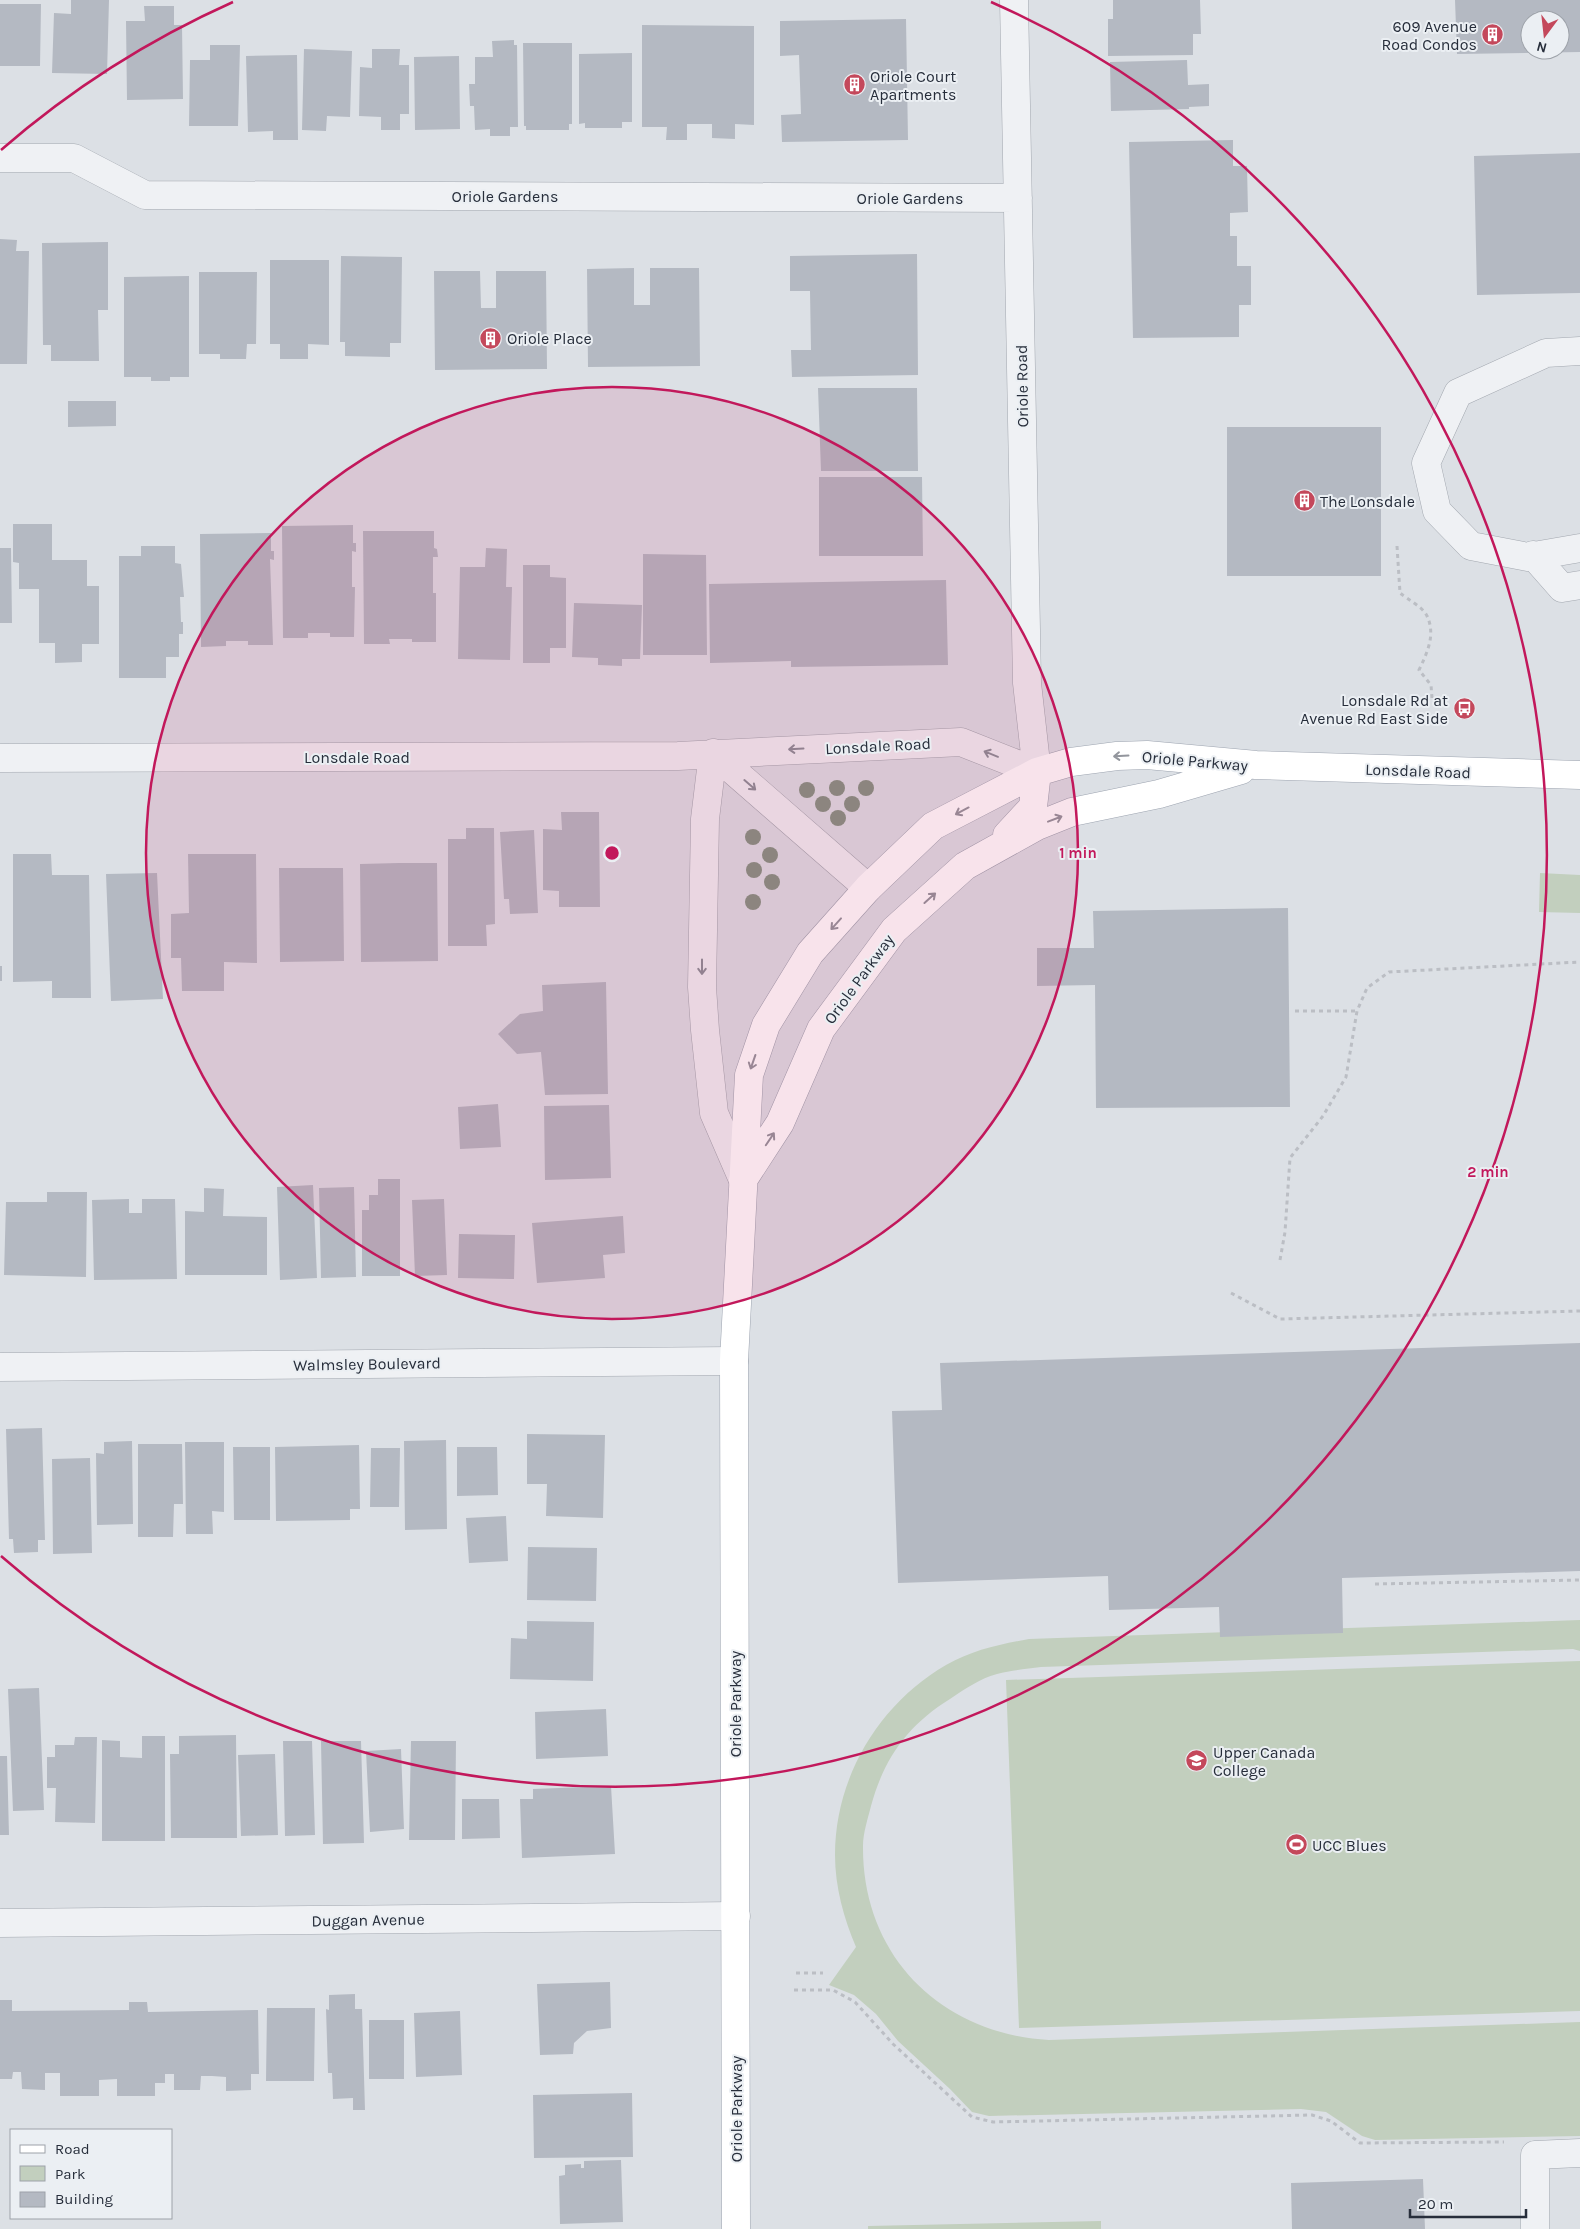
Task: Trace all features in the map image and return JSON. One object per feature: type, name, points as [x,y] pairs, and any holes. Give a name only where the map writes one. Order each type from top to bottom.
[{"type":"main road","name":"Oriole Parkway","points":[[736,2229],[734,1361],[749,1075],[766,1025],[810,953],[868,888],[933,826],[1037,772],[1072,762],[1137,756],[1256,765]]},
{"type":"main road","name":"Oriole Parkway","points":[[743,1180],[780,1124],[822,1029],[894,930],[966,866],[1037,826],[1072,812],[1159,794],[1256,765]]},
{"type":"main road","name":"Lonsdale Road","points":[[1256,765],[1580,776]]},
{"type":"main road","points":[[966,866],[1012,832],[1033,807],[1037,772]]},
{"type":"street","name":"Oriole Road","points":[[1014,0],[1028,683],[1037,772]]},
{"type":"street","name":"Oriole Gardens","points":[[0,158],[74,158],[145,195],[1018,198]]},
{"type":"street","points":[[1580,351],[1546,353],[1458,393],[1426,462],[1437,512],[1471,546],[1528,557],[1580,548]]},
{"type":"street","points":[[1533,555],[1562,588],[1580,585]]},
{"type":"street","name":"Lonsdale Road","points":[[0,758],[678,756],[961,742],[1037,772]]},
{"type":"street","points":[[713,753],[868,888]]},
{"type":"street","name":"Oriole Parkway","points":[[713,753],[705,819],[703,1005],[714,1113],[743,1180]]},
{"type":"street","name":"Walmsley Boulevard","points":[[0,1367],[734,1361]]},
{"type":"street","name":"Duggan Avenue","points":[[0,1923],[736,1916]]},
{"type":"street","points":[[1536,2229],[1536,2155],[1580,2153]]},
{"type":"path","points":[[1397,546],[1400,593],[1427,615],[1431,631],[1430,648],[1419,670],[1432,685],[1432,698]]},
{"type":"path","points":[[1280,1260],[1285,1232],[1290,1158],[1323,1116],[1346,1077],[1357,1011],[1367,988],[1388,972],[1580,962]]},
{"type":"path","points":[[1295,1011],[1357,1011]]},
{"type":"path","points":[[1231,1293],[1280,1319],[1580,1311]]},
{"type":"path","points":[[1375,1584],[1580,1580]]},
{"type":"path","points":[[796,1973],[823,1973]]},
{"type":"path","points":[[794,1990],[833,1990],[856,2002],[893,2044],[972,2117],[993,2122],[1312,2115],[1331,2121],[1360,2142],[1512,2142]]},
{"type":"green space","points":[[1540,873],[1580,875],[1580,913],[1539,912]]},
{"type":"green space","points":[[1580,1620],[1580,1651],[1573,1649],[1041,1667],[997,1674],[972,1685],[935,1709],[900,1744],[876,1789],[866,1826],[863,1846],[866,1886],[876,1922],[893,1954],[915,1982],[942,2005],[974,2023],[1010,2034],[1049,2040],[1580,2022],[1580,2136],[1375,2140],[1362,2136],[1326,2112],[1301,2109],[989,2116],[972,2112],[898,2041],[876,2014],[854,1995],[829,1985],[856,1947],[841,1902],[835,1867],[837,1826],[843,1798],[852,1771],[865,1745],[900,1700],[922,1681],[946,1665],[966,1655],[987,1648],[1029,1639]]},
{"type":"green space","name":"UCC Blues","points":[[1580,1661],[1580,2011],[1019,2028],[1006,1680]]},
{"type":"green space","points":[[1101,2221],[1101,2229],[868,2229],[868,2226]]},
{"type":"building","points":[[71,0],[109,0],[107,74],[52,73],[54,13],[71,14]]},
{"type":"building","points":[[1113,0],[1200,0],[1201,34],[1193,34],[1193,55],[1108,56],[1108,19],[1113,19]]},
{"type":"building","name":"609 Avenue Road Condos","points":[[1455,0],[1580,0],[1580,52],[1570,52],[1570,10],[1520,10],[1520,53],[1457,54]]},
{"type":"building","points":[[0,4],[41,4],[40,66],[0,66]]},
{"type":"building","points":[[144,6],[174,6],[174,25],[182,25],[183,99],[127,100],[126,21],[145,21]]},
{"type":"building","name":"Oriole Court Apartments","points":[[906,19],[908,140],[782,142],[781,115],[801,114],[799,55],[780,56],[780,21]]},
{"type":"building","points":[[642,25],[754,26],[754,125],[735,124],[735,139],[712,138],[712,124],[687,124],[687,140],[666,140],[667,127],[642,127]]},
{"type":"building","points":[[514,40],[514,45],[517,45],[518,127],[510,127],[510,136],[490,136],[490,129],[475,130],[474,106],[470,106],[469,84],[475,84],[475,57],[493,57],[492,41]]},
{"type":"building","points":[[523,43],[572,43],[572,124],[569,124],[569,130],[526,130],[526,126],[524,126]]},
{"type":"building","points":[[210,45],[240,45],[238,126],[189,126],[190,60],[210,60]]},
{"type":"building","points":[[304,49],[352,51],[350,117],[327,116],[326,131],[302,130]]},
{"type":"building","points":[[372,49],[400,49],[399,65],[409,65],[409,114],[400,114],[400,130],[381,130],[381,117],[359,116],[360,67],[372,68]]},
{"type":"building","points":[[632,53],[632,122],[622,122],[622,128],[585,128],[585,123],[579,124],[579,54]]},
{"type":"building","points":[[297,55],[298,140],[273,140],[273,131],[248,132],[246,56]]},
{"type":"building","points":[[459,56],[460,129],[415,130],[414,57]]},
{"type":"building","points":[[1187,60],[1188,85],[1209,84],[1209,106],[1189,107],[1189,109],[1111,111],[1110,62]]},
{"type":"building","points":[[1233,140],[1233,166],[1247,166],[1248,212],[1230,213],[1230,236],[1237,236],[1237,266],[1251,266],[1251,305],[1239,305],[1239,337],[1133,338],[1129,142]]},
{"type":"building","points":[[1580,153],[1580,293],[1477,295],[1474,156]]},
{"type":"building","points":[[0,239],[17,240],[16,251],[29,251],[27,364],[0,364]]},
{"type":"building","points":[[108,242],[108,310],[98,310],[99,361],[51,361],[51,345],[43,345],[42,243]]},
{"type":"building","points":[[917,254],[918,375],[792,377],[791,350],[811,350],[810,291],[790,291],[790,256]]},
{"type":"building","points":[[341,256],[402,257],[401,343],[390,343],[390,357],[345,356],[345,342],[340,342]]},
{"type":"building","points":[[270,260],[329,260],[329,345],[308,344],[308,359],[280,359],[280,344],[270,344]]},
{"type":"building","points":[[634,268],[634,305],[650,305],[650,268],[699,268],[700,366],[588,367],[587,269]]},
{"type":"building","name":"Oriole Place","points":[[434,271],[480,271],[481,308],[496,308],[496,271],[546,271],[547,369],[435,370]]},
{"type":"building","points":[[199,272],[257,272],[256,344],[247,344],[246,359],[220,359],[220,354],[199,354]]},
{"type":"building","points":[[189,276],[189,377],[170,377],[170,381],[151,381],[151,377],[124,377],[124,277]]},
{"type":"building","points":[[818,388],[917,388],[918,471],[821,471]]},
{"type":"building","points":[[68,401],[116,401],[116,426],[68,427]]},
{"type":"building","name":"The Lonsdale","points":[[1227,427],[1381,427],[1381,576],[1227,576]]},
{"type":"building","points":[[819,477],[922,477],[923,556],[819,556]]},
{"type":"building","points":[[13,524],[52,524],[52,560],[87,560],[87,586],[99,586],[99,644],[82,644],[82,662],[55,663],[55,643],[39,643],[39,589],[19,589],[19,563],[13,562]]},
{"type":"building","points":[[353,525],[353,543],[356,543],[356,552],[352,551],[352,587],[355,587],[354,637],[330,637],[330,633],[308,633],[308,638],[283,638],[282,526]]},
{"type":"building","points":[[363,531],[434,531],[434,548],[437,549],[438,557],[433,557],[433,593],[436,593],[436,642],[412,642],[412,639],[389,639],[390,644],[364,644]]},
{"type":"building","points":[[271,533],[271,551],[274,551],[274,560],[270,559],[273,645],[248,645],[248,641],[226,641],[226,646],[201,647],[200,534]]},
{"type":"building","points":[[141,546],[175,546],[175,563],[181,564],[184,597],[180,597],[183,634],[179,634],[179,657],[166,657],[166,678],[119,678],[119,556],[141,556]]},
{"type":"building","points":[[0,548],[11,548],[12,623],[0,623]]},
{"type":"building","points":[[486,548],[507,549],[506,587],[512,587],[510,660],[458,659],[460,567],[485,567]]},
{"type":"building","points":[[643,554],[706,555],[707,655],[643,655]]},
{"type":"building","points":[[523,565],[550,565],[550,577],[566,578],[566,648],[550,648],[550,663],[523,663]]},
{"type":"building","points":[[946,580],[948,665],[791,667],[791,661],[710,663],[709,584]]},
{"type":"building","points":[[574,603],[642,605],[640,659],[622,659],[622,666],[598,665],[598,658],[572,657]]},
{"type":"building","points":[[561,812],[599,812],[600,907],[559,907],[559,891],[543,890],[543,829],[562,830]]},
{"type":"building","points":[[466,828],[494,828],[495,924],[486,925],[487,946],[448,946],[448,839],[466,839]]},
{"type":"building","points":[[534,830],[538,913],[510,914],[509,899],[504,899],[500,832]]},
{"type":"building","points":[[13,854],[51,854],[52,875],[89,875],[91,998],[52,998],[52,981],[13,982]]},
{"type":"building","points":[[188,854],[256,854],[257,963],[224,962],[224,991],[182,991],[181,958],[171,958],[171,914],[189,913]]},
{"type":"building","points":[[437,863],[438,961],[361,962],[360,864]]},
{"type":"building","points":[[279,868],[343,868],[344,961],[280,962]]},
{"type":"building","points":[[157,873],[163,999],[111,1001],[106,874]]},
{"type":"building","points":[[1288,908],[1290,1107],[1096,1108],[1095,985],[1037,986],[1037,948],[1094,948],[1093,911]]},
{"type":"building","points":[[0,966],[2,966],[2,981],[0,981]]},
{"type":"building","points":[[606,982],[608,1094],[545,1095],[541,1052],[517,1054],[498,1034],[520,1014],[543,1011],[542,985]]},
{"type":"building","points":[[498,1104],[501,1147],[460,1149],[458,1107]]},
{"type":"building","points":[[609,1105],[611,1178],[545,1180],[544,1106]]},
{"type":"building","points":[[378,1179],[400,1179],[400,1276],[362,1276],[362,1210],[369,1210],[369,1195],[378,1195]]},
{"type":"building","points":[[313,1185],[317,1278],[280,1280],[277,1187]]},
{"type":"building","points":[[354,1187],[356,1277],[321,1278],[319,1188]]},
{"type":"building","points":[[204,1188],[224,1189],[223,1216],[267,1217],[267,1275],[185,1275],[185,1211],[204,1212]]},
{"type":"building","points":[[47,1192],[87,1192],[86,1277],[4,1275],[6,1202],[47,1202]]},
{"type":"building","points":[[129,1199],[129,1213],[142,1213],[142,1199],[175,1199],[177,1279],[94,1280],[92,1200]]},
{"type":"building","points":[[444,1199],[447,1275],[415,1276],[412,1200]]},
{"type":"building","points":[[623,1216],[625,1253],[603,1255],[605,1278],[537,1283],[532,1223]]},
{"type":"building","points":[[459,1234],[515,1235],[514,1279],[458,1278]]},
{"type":"building","points":[[1580,1343],[1580,1571],[1342,1578],[1343,1633],[1220,1637],[1219,1607],[1109,1610],[1108,1576],[898,1583],[892,1411],[942,1410],[940,1363]]},
{"type":"building","points":[[42,1428],[45,1540],[38,1540],[38,1552],[14,1553],[13,1539],[9,1539],[6,1429]]},
{"type":"building","points":[[527,1434],[605,1435],[603,1518],[546,1516],[547,1484],[527,1484]]},
{"type":"building","points":[[446,1440],[447,1529],[405,1530],[404,1441]]},
{"type":"building","points":[[132,1441],[133,1524],[97,1525],[96,1453],[104,1454],[104,1442]]},
{"type":"building","points":[[185,1442],[224,1442],[224,1512],[212,1511],[213,1534],[186,1534]]},
{"type":"building","points":[[138,1444],[182,1444],[183,1504],[174,1504],[173,1537],[138,1537]]},
{"type":"building","points":[[359,1445],[360,1509],[350,1509],[350,1520],[276,1521],[275,1447]]},
{"type":"building","points":[[233,1447],[270,1447],[270,1520],[234,1520]]},
{"type":"building","points":[[457,1447],[497,1447],[498,1495],[457,1496]]},
{"type":"building","points":[[371,1448],[400,1448],[399,1507],[370,1507]]},
{"type":"building","points":[[90,1458],[92,1553],[53,1554],[52,1459]]},
{"type":"building","points":[[506,1516],[508,1561],[469,1563],[466,1518]]},
{"type":"building","points":[[528,1547],[597,1548],[596,1601],[527,1600]]},
{"type":"building","points":[[527,1621],[594,1622],[593,1681],[510,1679],[511,1638],[527,1639]]},
{"type":"building","points":[[39,1688],[44,1810],[13,1811],[8,1689]]},
{"type":"building","points":[[606,1709],[608,1756],[536,1759],[535,1712]]},
{"type":"building","points":[[236,1735],[237,1838],[171,1838],[170,1754],[179,1754],[179,1736]]},
{"type":"building","points":[[142,1736],[165,1736],[165,1841],[102,1841],[102,1740],[120,1741],[120,1757],[142,1758]]},
{"type":"building","points":[[75,1737],[97,1737],[95,1823],[55,1822],[56,1788],[47,1788],[47,1757],[55,1757],[55,1745],[74,1745]]},
{"type":"building","points":[[283,1741],[312,1741],[315,1835],[285,1836]]},
{"type":"building","points":[[321,1741],[361,1741],[364,1843],[323,1844]]},
{"type":"building","points":[[411,1741],[456,1741],[455,1840],[409,1840]]},
{"type":"building","points":[[401,1749],[404,1829],[370,1832],[366,1751]]},
{"type":"building","points":[[275,1754],[278,1835],[241,1836],[238,1755]]},
{"type":"building","points":[[0,1756],[7,1756],[9,1835],[0,1835]]},
{"type":"building","points":[[611,1786],[615,1854],[522,1858],[520,1799],[533,1799],[533,1789]]},
{"type":"building","points":[[462,1799],[499,1799],[500,1838],[462,1839]]},
{"type":"building","points":[[610,1982],[611,2028],[587,2031],[574,2043],[573,2054],[540,2055],[537,1984]]},
{"type":"building","points":[[355,1994],[355,2009],[362,2009],[365,2110],[353,2110],[353,2098],[333,2099],[332,2073],[328,2073],[326,2009],[329,2010],[329,1995]]},
{"type":"building","points":[[0,2000],[12,2000],[12,2011],[129,2010],[129,2002],[147,2002],[148,2012],[258,2010],[259,2074],[251,2074],[251,2090],[226,2091],[226,2077],[201,2076],[200,2090],[174,2090],[174,2074],[165,2074],[165,2083],[155,2083],[155,2096],[117,2096],[117,2079],[99,2080],[99,2096],[60,2096],[60,2073],[45,2073],[45,2090],[22,2089],[21,2072],[13,2072],[12,2079],[0,2079]]},
{"type":"building","points":[[267,2008],[315,2008],[314,2081],[266,2081]]},
{"type":"building","points":[[460,2011],[462,2075],[416,2077],[414,2013]]},
{"type":"building","points":[[369,2020],[404,2020],[404,2079],[369,2079]]},
{"type":"building","points":[[632,2093],[633,2157],[534,2158],[533,2095]]},
{"type":"building","points":[[621,2160],[623,2222],[560,2224],[559,2176],[565,2175],[565,2165],[581,2164],[581,2168],[584,2168],[584,2161]]},
{"type":"building","points":[[1423,2179],[1425,2229],[1292,2229],[1291,2183]]},
{"type":"place","name":"609 Avenue Road Condos","points":[[1493,35]]},
{"type":"place","name":"Oriole Court Apartments","points":[[854,85]]},
{"type":"place","name":"Oriole Place","points":[[491,338]]},
{"type":"place","name":"The Lonsdale","points":[[1304,501]]},
{"type":"place","name":"Lonsdale Rd at Avenue Rd East Side","points":[[1464,709]]},
{"type":"place","name":"Upper Canada College","points":[[1197,1761]]},
{"type":"place","name":"UCC Blues","points":[[1296,1845]]}]
